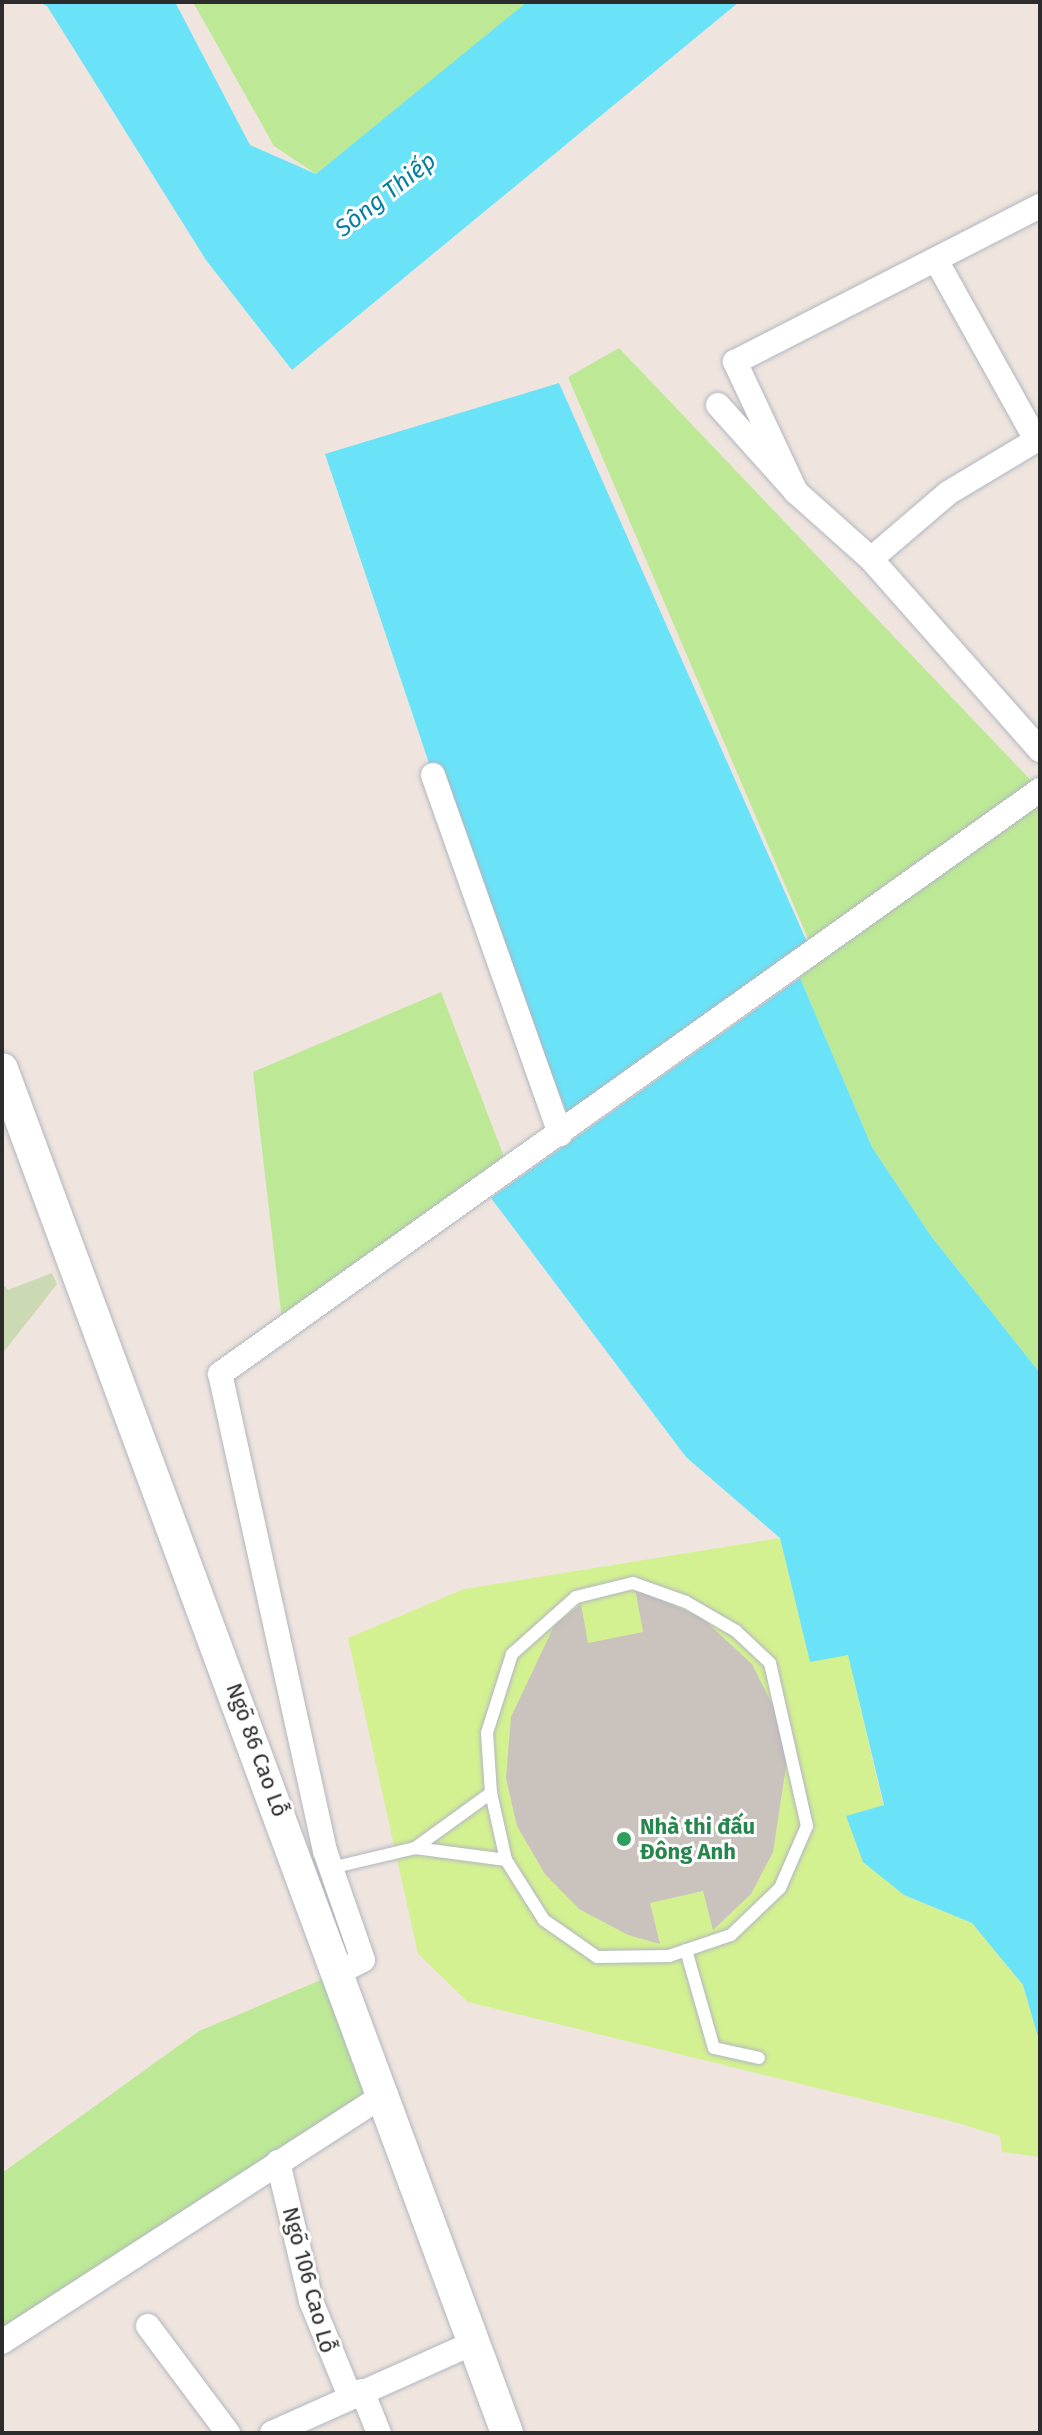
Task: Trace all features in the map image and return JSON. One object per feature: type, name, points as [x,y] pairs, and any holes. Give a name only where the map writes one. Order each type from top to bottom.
[{"type":"street","points":[[796,492],[735,362],[1039,209]]},
{"type":"street","points":[[871,559],[948,493],[1038,439],[936,260]]},
{"type":"street","points":[[718,405],[796,492],[871,559],[1040,750]]},
{"type":"street","points":[[433,775],[560,1134]]},
{"type":"street","points":[[340,1972],[363,1960],[331,1868],[220,1374],[1040,790]]},
{"type":"street","name":"Ngõ 86 Cao Lỗ","points":[[2,1069],[386,2094],[507,2433]]},
{"type":"street","points":[[2,2342],[386,2094]]},
{"type":"street","name":"Ngõ 106 Cao Lỗ","points":[[278,2162],[311,2301],[355,2392],[379,2433]]},
{"type":"street","points":[[148,2326],[228,2433]]},
{"type":"street","points":[[272,2433],[355,2392],[475,2342]]},
{"type":"lane","points":[[633,1583],[686,1602],[736,1631],[770,1663],[807,1826],[780,1888],[731,1935],[686,1950],[597,1957],[544,1920],[506,1860],[491,1793],[487,1733],[512,1654],[576,1597],[633,1583]]},
{"type":"lane","points":[[415,1848],[491,1793]]},
{"type":"lane","points":[[331,1868],[415,1848],[506,1860]]},
{"type":"lane","points":[[686,1950],[714,2048],[759,2058]]},
{"type":"green space","points":[[193,2],[531,2],[316,174],[274,146]]},
{"type":"green space","points":[[619,348],[1040,790],[1040,1373],[931,1236],[872,1147],[800,978],[794,961],[812,948],[568,377]]},
{"type":"green space","points":[[441,992],[509,1170],[283,1329],[253,1072]]},
{"type":"green space","points":[[52,1273],[57,1284],[2,1354],[2,1283],[8,1290]]},
{"type":"green space","name":"Nhà thi đấu Đông Anh","points":[[780,1538],[810,1662],[848,1654],[904,1895],[972,1923],[1023,1985],[1040,2044],[1040,2157],[1002,2152],[1000,2136],[951,2121],[468,2002],[418,1954],[348,1638],[464,1589]]},
{"type":"green space","points":[[340,1972],[386,2094],[2,2340],[2,2173],[199,2031]]},
{"type":"water","name":"Sông Thiếp","points":[[38,2],[175,2],[250,145],[316,174],[527,2],[739,2],[292,370],[206,260],[47,6]]},
{"type":"water","points":[[559,383],[807,942],[567,1113],[433,775],[325,454]]},
{"type":"water","points":[[800,978],[872,1147],[931,1236],[1040,1373],[1040,2044],[1023,1985],[972,1923],[904,1895],[863,1862],[846,1816],[884,1805],[848,1655],[810,1662],[780,1538],[686,1457],[491,1198]]},
{"type":"building","points":[[635,1588],[702,1618],[752,1664],[776,1712],[787,1760],[773,1852],[751,1894],[713,1930],[703,1891],[650,1903],[660,1944],[628,1935],[579,1909],[545,1874],[517,1826],[506,1778],[511,1717],[554,1626],[581,1604],[588,1643],[643,1632]]},
{"type":"place","name":"Nhà thi đấu Đông Anh","points":[[624,1839]]}]
